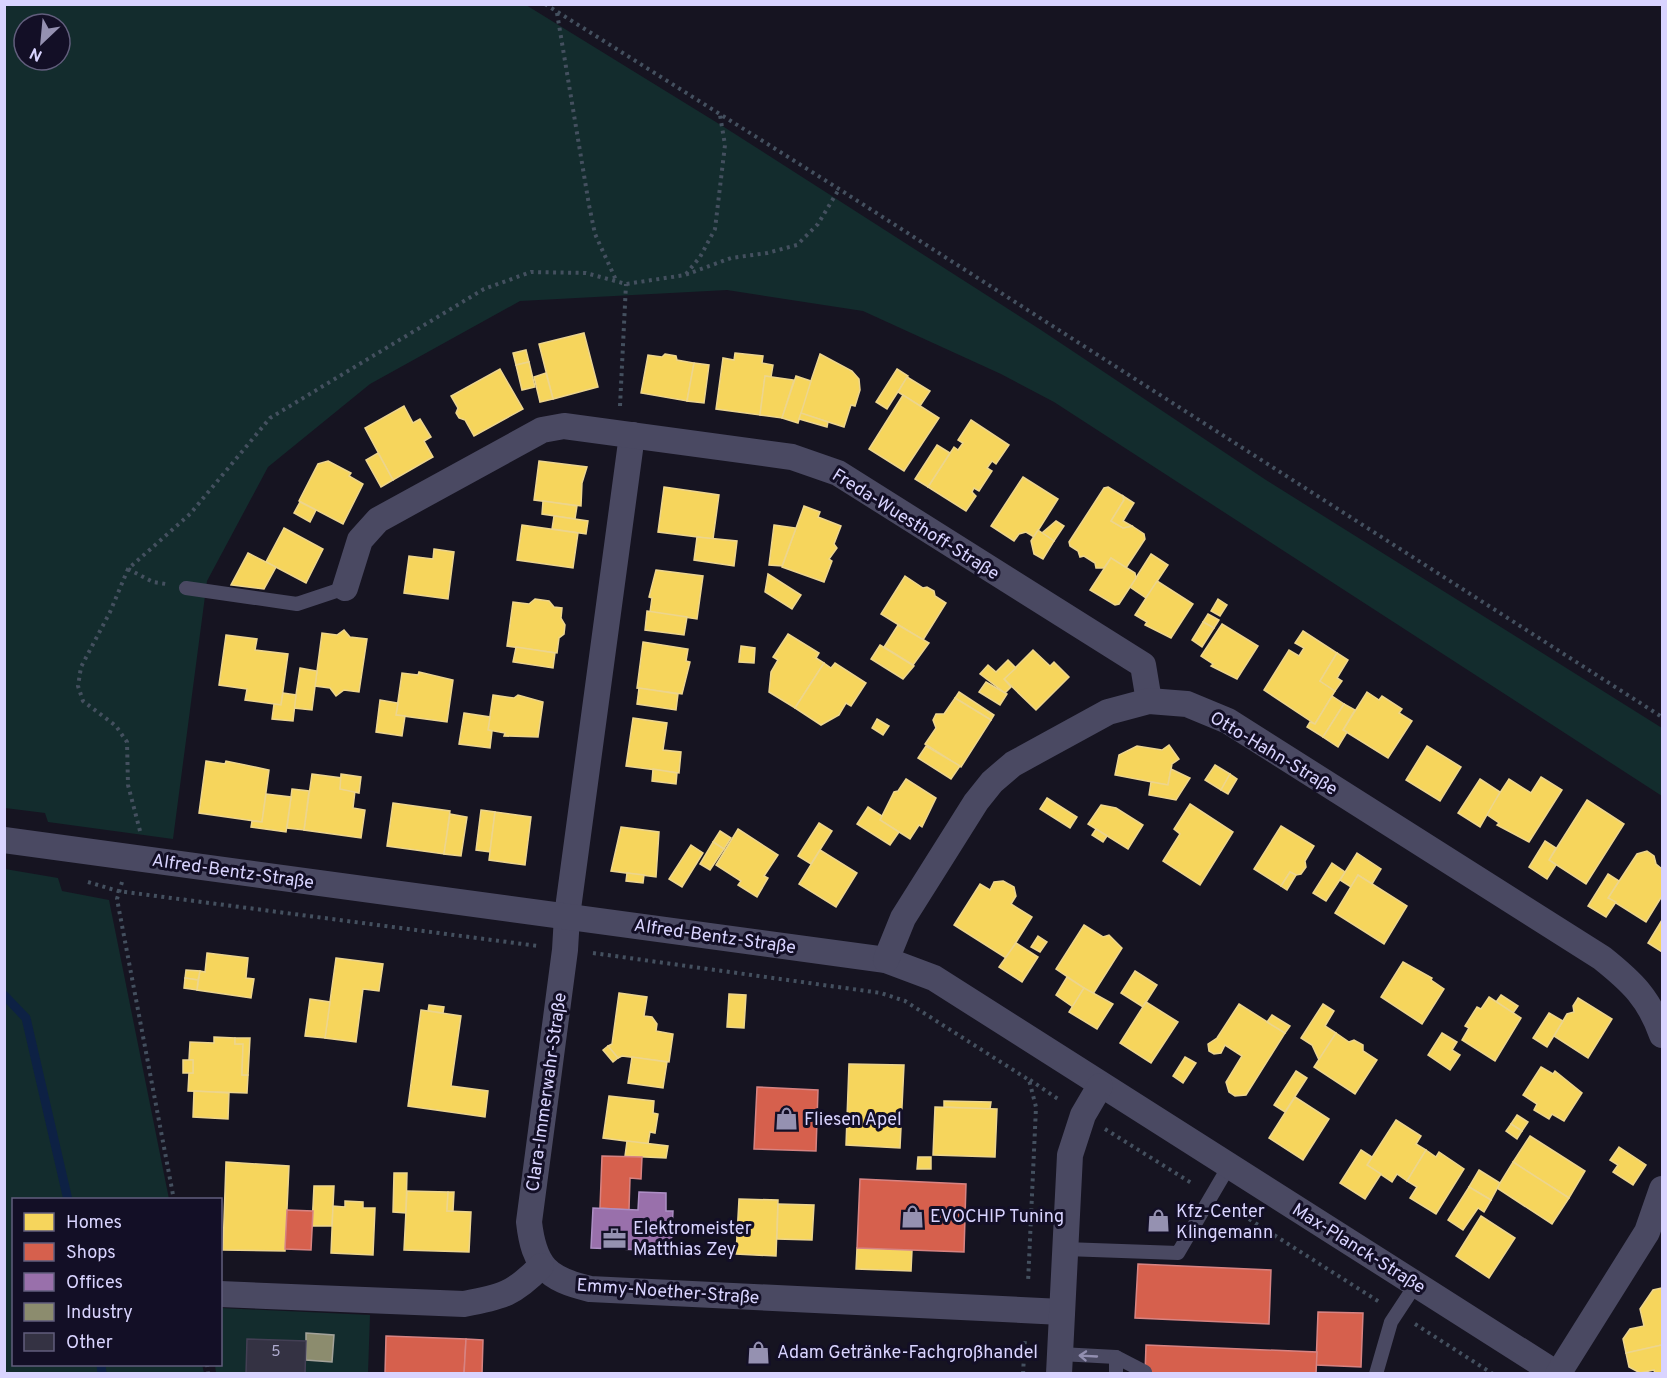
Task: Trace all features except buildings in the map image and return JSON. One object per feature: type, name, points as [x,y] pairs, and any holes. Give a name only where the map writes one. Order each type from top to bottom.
[{"type":"street","name":"Freda-Wuesthoff-Straße","points":[[345,588],[360,540],[378,520],[542,430],[564,426],[792,457],[838,472],[1143,665],[1149,701]]},
{"type":"street","points":[[567,916],[625,434]]},
{"type":"street","name":"Otto-Hahn-Straße","points":[[886,960],[903,918],[992,782],[1013,764],[1108,712],[1149,701],[1187,704],[1227,721],[1602,958],[1635,984],[1658,1010],[1662,1035]]},
{"type":"street","name":"Alfred-Bentz-Straße","points":[[4,840],[886,960],[934,978],[1100,1086]]},
{"type":"street","name":"Clara-Immerwahr-Straße","points":[[541,1266],[532,1248],[529,1222],[565,950],[567,916]]},
{"type":"street","points":[[1059,1364],[1070,1155],[1083,1115],[1100,1086]]},
{"type":"street","name":"Max-Planck-Straße","points":[[1100,1086],[1557,1374]]},
{"type":"street","points":[[1557,1374],[1656,1232],[1662,1189]]},
{"type":"street","points":[[222,1294],[464,1304],[502,1297],[526,1282],[541,1266]]},
{"type":"street","name":"Emmy-Noether-Straße","points":[[541,1266],[564,1283],[590,1289],[1062,1312]]},
{"type":"lane","points":[[186,588],[297,604],[345,588]]},
{"type":"lane","points":[[1065,1249],[1178,1253],[1229,1166]]},
{"type":"lane","points":[[1376,1374],[1391,1322],[1416,1284]]},
{"type":"lane","points":[[1116,1357],[1116,1374]]},
{"type":"lane","points":[[1059,1364],[1116,1357],[1145,1372]]},
{"type":"path","points":[[545,4],[839,189],[1662,717]]},
{"type":"path","points":[[557,13],[595,234],[616,280]]},
{"type":"path","points":[[685,275],[700,257],[715,229],[725,145],[719,114]]},
{"type":"path","points":[[174,1198],[117,899],[118,891],[141,834],[128,785],[127,742],[116,726],[83,701],[78,686],[81,667],[110,612],[128,569],[190,514],[270,418],[484,289],[531,272],[586,273],[626,284],[685,275],[731,258],[767,253],[797,245],[818,224],[839,189]]},
{"type":"path","points":[[625,434],[626,284]]},
{"type":"path","points":[[128,569],[153,582],[186,588]]},
{"type":"path","points":[[118,891],[881,993],[905,1001],[1493,1374]]},
{"type":"path","points":[[1023,1374],[1036,1107],[1029,1080]]},
{"type":"green space","points":[[5,4],[526,5],[724,127],[1041,330],[1266,480],[1662,728],[1662,796],[1054,402],[1001,374],[863,311],[727,290],[520,301],[370,384],[268,467],[207,581],[173,839],[48,822],[45,813],[5,808]]},
{"type":"green space","points":[[5,869],[58,878],[62,891],[109,900],[169,1198],[12,1198],[12,1366],[202,1366],[204,1373],[5,1373]]},
{"type":"green space","points":[[222,1308],[370,1315],[368,1373],[216,1373],[215,1366],[222,1366]]},
{"type":"waterway","points":[[4,995],[26,1018],[68,1198]]},
{"type":"waterway","points":[[101,1366],[102,1374]]},
{"type":"place","name":"Fliesen Apel","points":[[786,1119]]},
{"type":"place","name":"EVOCHIP Tuning","points":[[912,1216]]},
{"type":"place","name":"Kfz-Center Klingemann","points":[[1158,1221]]},
{"type":"place","name":"Elektromeister Matthias Zey","points":[[615,1238]]},
{"type":"place","name":"Adam Getränke-Fachgroßhandel","points":[[759,1352]]}]
